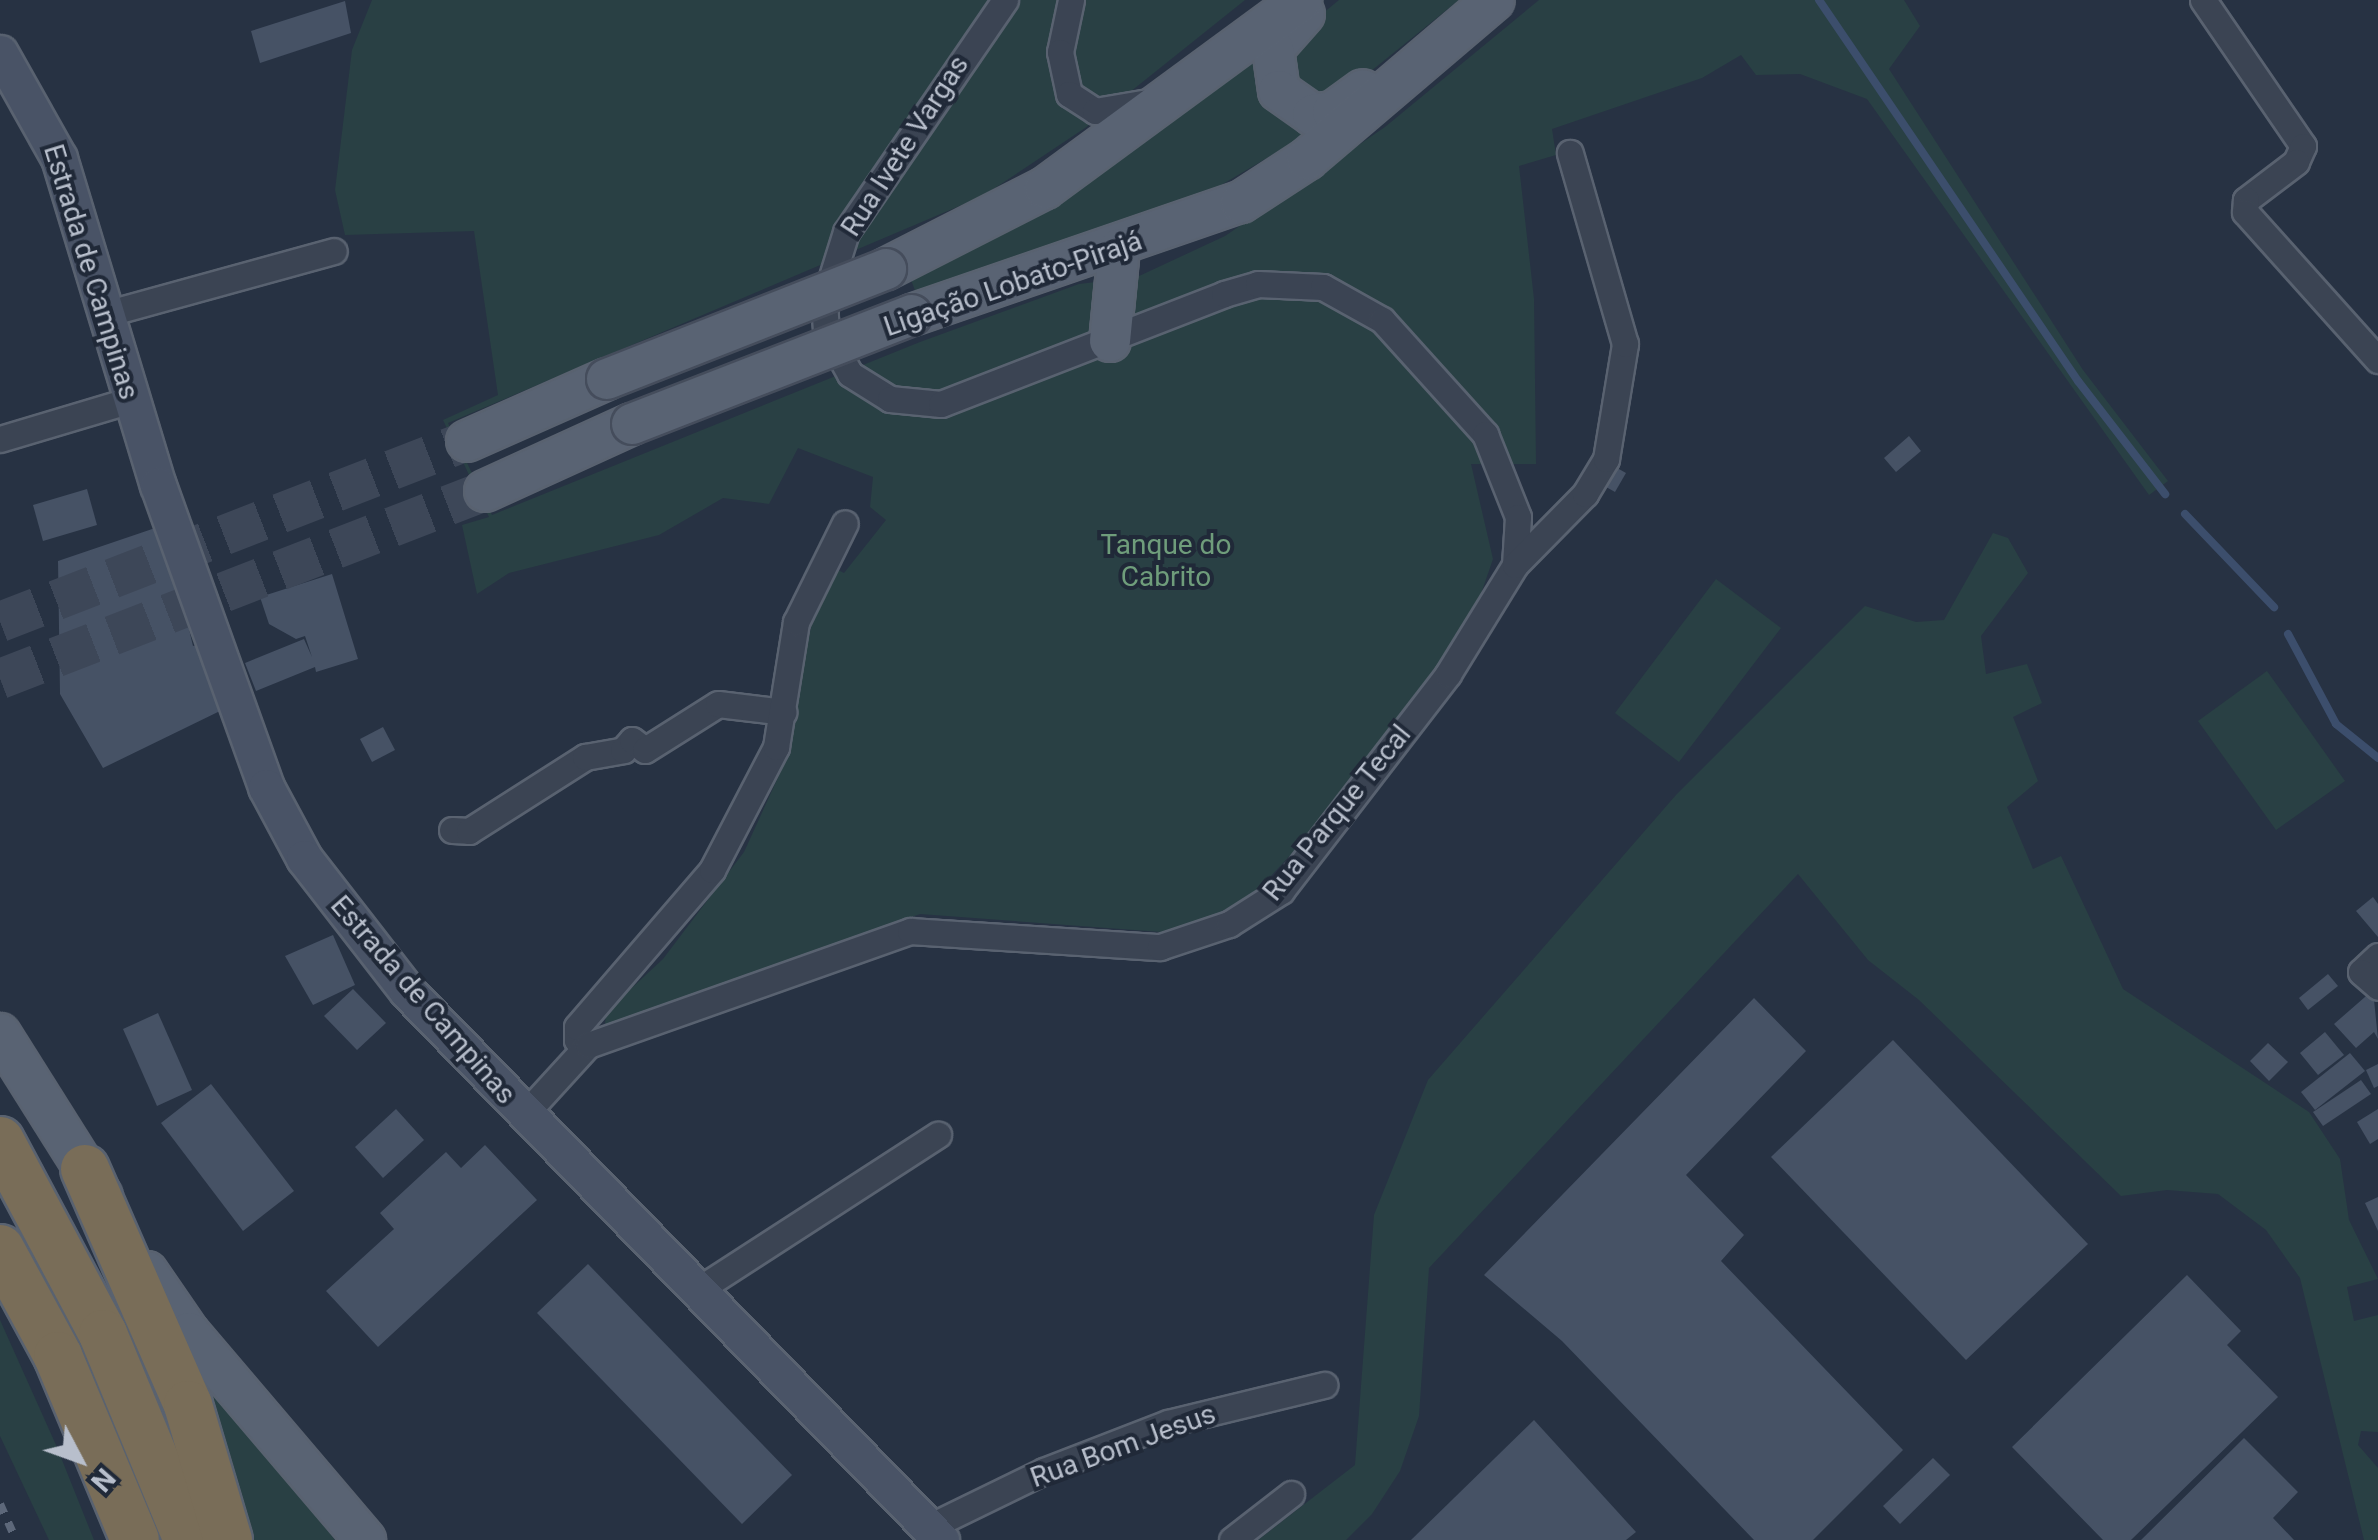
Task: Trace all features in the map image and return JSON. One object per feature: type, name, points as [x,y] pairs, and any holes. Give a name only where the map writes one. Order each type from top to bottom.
[{"type":"highway","points":[[0,1142],[103,1334],[188,1540]]},
{"type":"highway","points":[[85,1169],[188,1405],[228,1540]]},
{"type":"highway","points":[[0,1249],[58,1356],[135,1540]]},
{"type":"main road","name":"Ligação Lobato-Pirajá","points":[[467,441],[606,379],[886,269],[1004,214],[1182,90],[1301,0]]},
{"type":"main road","points":[[1318,0],[1282,34],[1271,64],[1279,91],[1313,115],[1333,112],[1488,5]]},
{"type":"main road","name":"Ligação Lobato-Pirajá","points":[[485,491],[632,424],[912,316],[1119,249],[1256,192],[1307,159],[1488,5]]},
{"type":"main road","name":"Estrada de Campinas","points":[[1,55],[59,158],[109,312],[130,400],[283,822],[362,937],[524,1115],[935,1534]]},
{"type":"main road","points":[[1110,340],[1119,249]]},
{"type":"main road","points":[[0,1034],[168,1308],[365,1540]]},
{"type":"street","name":"Rua Ivete Vargas","points":[[1004,0],[846,232],[824,302],[826,331],[850,374],[867,389],[918,405],[961,399],[1258,284],[1323,287],[1354,302],[1410,347],[1485,434],[1518,517],[1515,565]]},
{"type":"street","points":[[1071,0],[1060,52],[1076,102],[1112,111],[1182,90]]},
{"type":"street","points":[[2203,0],[2303,146],[2296,162],[2246,200],[2245,212],[2378,360]]},
{"type":"street","name":"Rua Parque Tecal","points":[[524,1115],[588,1045],[910,932],[1160,947],[1259,910],[1281,891],[1448,674],[1515,565],[1598,478],[1626,358],[1570,153]]},
{"type":"street","points":[[109,312],[334,251]]},
{"type":"street","points":[[0,439],[130,400]]},
{"type":"street","points":[[588,1045],[577,1040],[577,1028],[712,870],[778,743],[796,622],[845,524]]},
{"type":"street","points":[[452,830],[469,832],[585,758],[624,750],[632,740],[645,750],[718,704],[784,712]]},
{"type":"street","points":[[698,1290],[938,1135]]},
{"type":"street","name":"Rua Bom Jesus","points":[[935,1534],[1044,1471],[1168,1423],[1324,1384]]},
{"type":"street","points":[[1232,1540],[1291,1494]]},
{"type":"green space","name":"Tanque do Cabrito","points":[[372,0],[1245,0],[1085,128],[983,196],[448,423],[492,515],[920,342],[1079,284],[1137,277],[1225,236],[1385,127],[1539,0],[1904,0],[1920,26],[1889,69],[2083,370],[2168,481],[2149,495],[1867,99],[1800,74],[1756,75],[1741,55],[1702,78],[1552,129],[1556,155],[1519,166],[1534,299],[1536,464],[1471,464],[1493,559],[1473,617],[1340,802],[1255,893],[1215,915],[1161,932],[920,914],[605,1025],[606,1012],[663,959],[744,852],[786,760],[812,621],[838,570],[844,573],[886,520],[870,507],[873,477],[798,448],[769,504],[723,498],[659,535],[509,573],[477,594],[462,525],[489,517],[443,420],[498,395],[474,231],[345,235],[335,190],[352,50]]},
{"type":"green space","points":[[1339,0],[1459,0],[1355,84],[1324,100],[1295,88],[1289,41]]},
{"type":"green space","points":[[1253,51],[1255,82],[1268,106],[1297,127],[1318,128],[1189,204],[917,296],[910,277],[1025,221]]},
{"type":"green space","points":[[1993,533],[2008,538],[2028,573],[1981,636],[1986,674],[2027,664],[2042,703],[2013,717],[2038,781],[2007,807],[2033,869],[2061,856],[2123,989],[2309,1112],[2340,1159],[2349,1220],[2378,1279],[2347,1287],[2354,1321],[2378,1315],[2378,1432],[2361,1431],[2358,1445],[2378,1468],[2378,1540],[2364,1540],[2300,1278],[2266,1230],[2218,1194],[2167,1190],[2121,1196],[1919,1000],[1868,960],[1798,874],[1429,1268],[1419,1416],[1400,1471],[1372,1514],[1346,1540],[1258,1540],[1355,1465],[1374,1215],[1428,1080],[1676,795],[1865,606],[1916,622],[1944,620]]},
{"type":"green space","points":[[1716,579],[1781,628],[1679,762],[1615,713]]},
{"type":"green space","points":[[2267,671],[2345,781],[2276,830],[2198,721]]},
{"type":"green space","points":[[0,1320],[94,1540],[49,1540],[0,1436]]},
{"type":"green space","points":[[173,1341],[297,1487],[335,1540],[251,1540]]},
{"type":"building","points":[[345,1],[351,33],[260,63],[251,31]]},
{"type":"building","points":[[1909,436],[1921,451],[1896,472],[1884,458]]},
{"type":"building","points":[[1610,464],[1626,473],[1615,492],[1599,483]]},
{"type":"building","points":[[87,489],[97,525],[43,541],[33,505]]},
{"type":"building","points":[[164,525],[193,646],[200,644],[220,711],[103,768],[60,694],[58,561]]},
{"type":"building","points":[[332,574],[358,659],[316,672],[315,667],[256,691],[245,663],[304,639],[312,657],[305,636],[296,639],[269,624],[260,597]]},
{"type":"building","points":[[383,727],[395,750],[372,762],[360,739]]},
{"type":"building","points":[[2373,897],[2378,904],[2378,937],[2356,911]]},
{"type":"building","points":[[333,935],[355,985],[313,1005],[285,956]]},
{"type":"building","points":[[2328,974],[2338,986],[2308,1010],[2299,998]]},
{"type":"building","points":[[353,989],[386,1023],[357,1050],[324,1016]]},
{"type":"building","points":[[2373,990],[2378,1039],[2374,1032],[2356,1048],[2334,1024]]},
{"type":"building","points":[[1754,998],[1806,1051],[1686,1175],[1744,1235],[1721,1261],[1903,1450],[1813,1540],[1754,1540],[1562,1341],[1484,1275]]},
{"type":"building","points":[[158,1013],[192,1090],[157,1106],[123,1029]]},
{"type":"building","points":[[2325,1032],[2344,1055],[2318,1075],[2300,1053]]},
{"type":"building","points":[[1893,1040],[2088,1244],[1966,1360],[1771,1157]]},
{"type":"building","points":[[2268,1043],[2288,1062],[2269,1081],[2250,1061]]},
{"type":"building","points":[[2350,1053],[2365,1071],[2315,1110],[2301,1092]]},
{"type":"building","points":[[2378,1064],[2378,1086],[2374,1088],[2366,1070]]},
{"type":"building","points":[[2361,1080],[2371,1094],[2323,1126],[2313,1112]]},
{"type":"building","points":[[211,1084],[294,1191],[243,1231],[161,1123]]},
{"type":"building","points":[[396,1109],[424,1140],[383,1178],[355,1147]]},
{"type":"building","points":[[2378,1109],[2378,1139],[2370,1144],[2357,1122]]},
{"type":"building","points":[[485,1145],[537,1200],[378,1347],[326,1291],[394,1229],[380,1213],[446,1152],[461,1168]]},
{"type":"building","points":[[2378,1197],[2378,1231],[2365,1203]]},
{"type":"building","points":[[588,1264],[792,1475],[742,1524],[537,1313]]},
{"type":"building","points":[[2187,1275],[2241,1331],[2227,1345],[2278,1397],[2131,1540],[2103,1540],[2012,1447]]},
{"type":"building","points":[[1534,1420],[1636,1532],[1626,1540],[1411,1540]]},
{"type":"building","points":[[2244,1438],[2298,1492],[2273,1518],[2294,1540],[2141,1540]]},
{"type":"building","points":[[1933,1458],[1950,1475],[1900,1524],[1883,1506]]},
{"type":"waterway","points":[[1819,0],[2078,381],[2165,494]]},
{"type":"waterway","points":[[2185,514],[2274,607]]},
{"type":"waterway","points":[[2288,634],[2336,724],[2378,758]]},
{"type":"tunnel","points":[[0,622],[467,441]]},
{"type":"tunnel","points":[[0,679],[485,491]]},
{"type":"railway","points":[[0,1504],[16,1540]]}]
